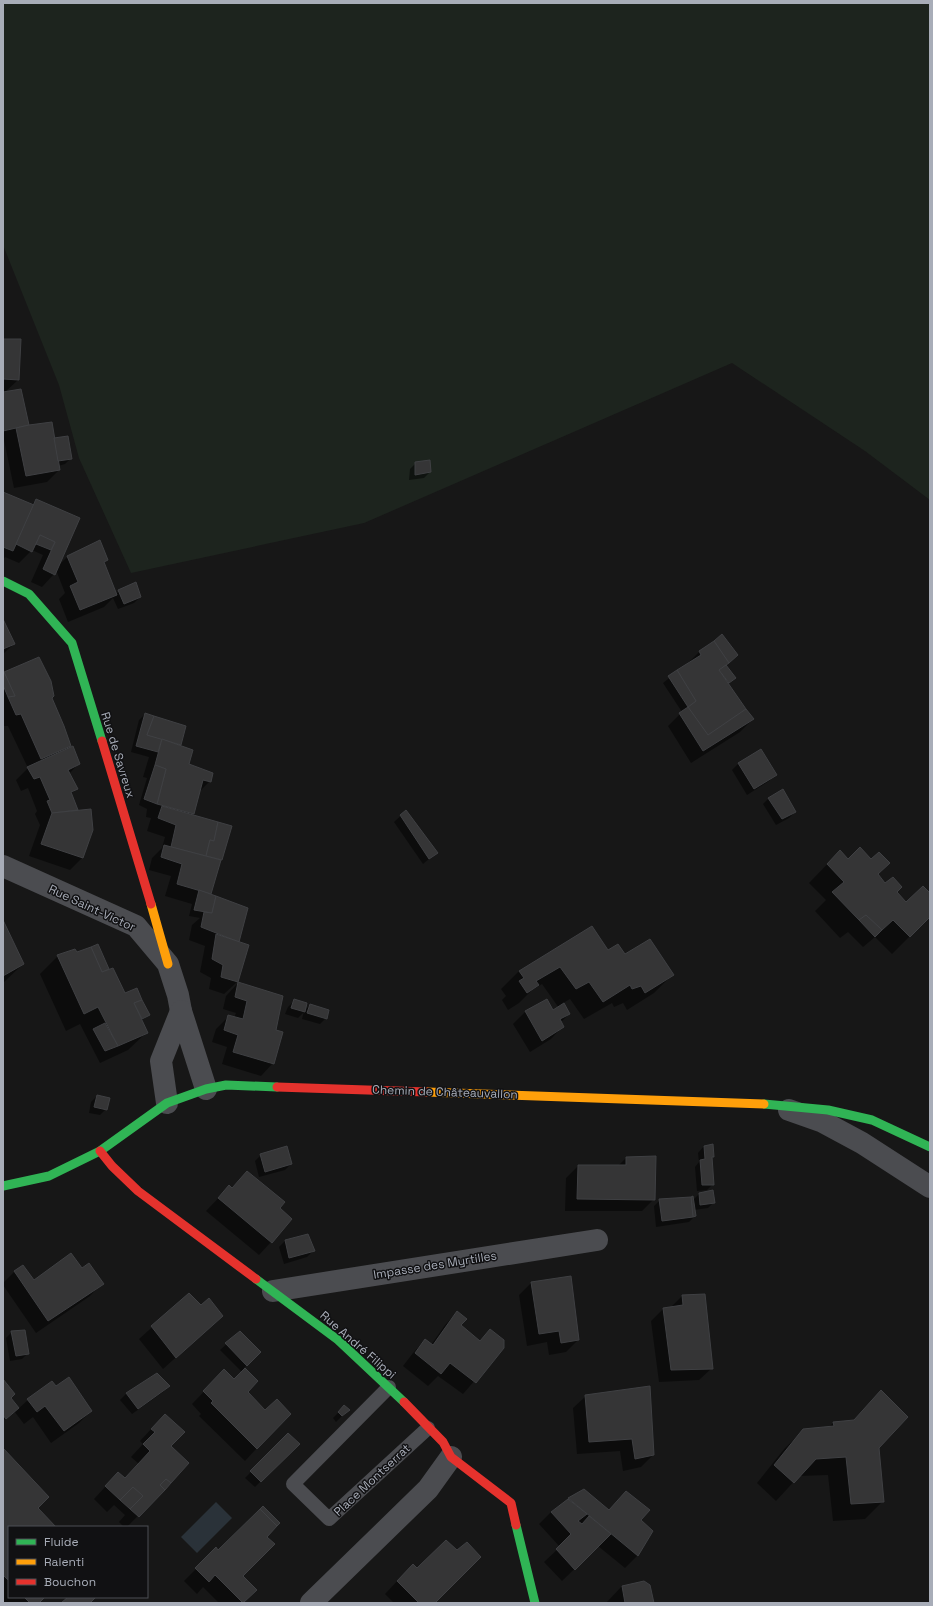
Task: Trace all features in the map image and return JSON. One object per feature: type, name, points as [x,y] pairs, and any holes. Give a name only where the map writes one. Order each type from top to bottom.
[{"type":"street","name":"Rue de Savreux","points":[[3,581],[29,594],[72,643],[168,964]]},
{"type":"street","name":"Rue Saint-Victor","points":[[3,866],[136,926],[168,964],[181,1011],[206,1089]]},
{"type":"street","points":[[167,1103],[162,1060],[181,1011]]},
{"type":"street","name":"Chemin de Châteauvallon","points":[[3,1186],[49,1176],[100,1151],[167,1103],[206,1089],[226,1085],[772,1104],[828,1110],[872,1120],[930,1147]]},
{"type":"street","name":"Chemin de Châteauvallon","points":[[772,1104],[823,1122],[930,1186]]},
{"type":"street","name":"Rue André Filippi","points":[[100,1151],[112,1166],[138,1191],[338,1340],[389,1387],[443,1442],[451,1457],[511,1503],[535,1603]]},
{"type":"street","name":"Impasse des Myrtilles","points":[[273,1291],[597,1240]]},
{"type":"street","points":[[311,1603],[428,1489],[451,1457]]},
{"type":"lane","name":"Place Montserrat","points":[[389,1387],[293,1484],[329,1519],[428,1428]]},
{"type":"shaded area","points":[[3,3],[930,3],[930,500],[865,451],[732,363],[364,523],[131,573],[79,458],[59,385],[3,245]]},
{"type":"shaded area","points":[[216,1502],[232,1518],[197,1553],[181,1537]]},
{"type":"building","points":[[3,339],[21,339],[19,380],[3,379]]},
{"type":"building","points":[[21,389],[29,425],[3,431],[3,392]]},
{"type":"building","points":[[52,422],[60,470],[26,476],[16,428]]},
{"type":"building","points":[[68,436],[72,459],[58,461],[54,438]]},
{"type":"building","points":[[430,460],[431,472],[415,475],[415,462]]},
{"type":"building","points":[[3,492],[34,505],[13,551],[3,547]]},
{"type":"building","points":[[36,499],[80,518],[55,575],[43,569],[55,542],[40,535],[32,552],[16,544]]},
{"type":"building","points":[[40,535],[55,542],[51,550],[36,544]]},
{"type":"building","points":[[100,540],[108,560],[104,562],[117,595],[80,610],[70,586],[78,582],[67,556]]},
{"type":"building","points":[[136,582],[141,597],[124,604],[118,590]]},
{"type":"building","points":[[3,619],[15,644],[3,649]]},
{"type":"building","points":[[722,634],[738,655],[729,663],[714,641]]},
{"type":"building","points":[[714,641],[729,663],[719,670],[746,709],[708,735],[688,707],[696,701],[677,670],[701,655],[699,651]]},
{"type":"building","points":[[39,657],[51,681],[54,696],[52,698],[71,746],[41,759],[21,714],[16,715],[8,697],[15,696],[4,672]]},
{"type":"building","points":[[726,665],[736,678],[729,683],[719,670]]},
{"type":"building","points":[[677,670],[696,701],[688,707],[668,676]]},
{"type":"building","points":[[4,672],[15,696],[8,697],[3,685]]},
{"type":"building","points":[[688,707],[708,735],[746,709],[754,719],[703,751],[679,713]]},
{"type":"building","points":[[145,713],[154,716],[147,735],[162,739],[158,752],[136,746]]},
{"type":"building","points":[[154,716],[186,726],[181,745],[147,735]]},
{"type":"building","points":[[162,739],[193,750],[189,764],[213,773],[211,782],[203,780],[194,814],[157,804],[166,769],[155,765]]},
{"type":"building","points":[[73,746],[80,764],[68,770],[78,789],[71,792],[78,810],[52,813],[47,801],[50,800],[40,777],[34,779],[27,767]]},
{"type":"building","points":[[761,749],[777,775],[754,789],[738,763]]},
{"type":"building","points":[[155,765],[166,769],[157,804],[144,799]]},
{"type":"building","points":[[783,789],[796,812],[782,819],[768,798]]},
{"type":"building","points":[[162,806],[218,822],[214,841],[210,840],[206,856],[171,847],[176,825],[158,818]]},
{"type":"building","points":[[91,809],[93,830],[83,858],[41,844],[52,813]]},
{"type":"building","points":[[406,810],[438,853],[429,859],[400,815]]},
{"type":"building","points":[[218,822],[232,826],[222,860],[206,856],[210,840],[214,841]]},
{"type":"building","points":[[164,845],[221,860],[211,894],[177,884],[182,864],[161,857]]},
{"type":"building","points":[[860,847],[871,859],[879,852],[890,863],[878,874],[885,883],[893,877],[902,887],[897,892],[906,902],[923,886],[930,893],[930,917],[910,937],[893,920],[882,930],[866,915],[859,920],[832,892],[844,882],[827,864],[840,850],[848,859]]},
{"type":"building","points":[[199,890],[216,896],[212,913],[194,910]]},
{"type":"building","points":[[216,896],[248,908],[239,942],[201,927],[204,912],[212,913]]},
{"type":"building","points":[[866,915],[882,930],[875,937],[859,920]]},
{"type":"building","points":[[3,920],[24,964],[3,976]]},
{"type":"building","points":[[592,926],[608,950],[618,944],[625,954],[650,939],[674,975],[645,993],[641,986],[632,989],[630,985],[603,1002],[589,982],[576,989],[560,967],[536,981],[539,985],[527,993],[519,981],[524,978],[519,971]]},
{"type":"building","points":[[216,934],[249,945],[238,982],[221,977],[223,965],[212,959]]},
{"type":"building","points":[[98,944],[109,969],[102,972],[91,947]]},
{"type":"building","points":[[91,947],[102,972],[113,968],[125,993],[137,988],[142,1000],[134,1003],[148,1033],[118,1046],[98,1007],[84,1014],[57,955],[75,949],[77,952]]},
{"type":"building","points":[[238,982],[283,996],[276,1030],[283,1032],[274,1064],[233,1052],[238,1035],[224,1030],[228,1015],[243,1019],[247,1001],[235,997]]},
{"type":"building","points":[[294,999],[307,1003],[305,1012],[291,1008]]},
{"type":"building","points":[[547,999],[553,1010],[564,1003],[570,1014],[560,1019],[564,1027],[542,1041],[525,1011]]},
{"type":"building","points":[[142,1000],[150,1015],[142,1019],[134,1003]]},
{"type":"building","points":[[310,1004],[329,1010],[327,1019],[307,1013]]},
{"type":"building","points":[[105,1023],[118,1046],[105,1051],[93,1029]]},
{"type":"building","points":[[97,1095],[110,1098],[107,1110],[94,1107]]},
{"type":"building","points":[[713,1144],[714,1157],[712,1157],[714,1185],[702,1185],[700,1160],[705,1159],[704,1146]]},
{"type":"building","points":[[287,1146],[292,1164],[265,1172],[260,1154]]},
{"type":"building","points":[[656,1156],[655,1200],[577,1199],[578,1165],[626,1165],[626,1157]]},
{"type":"building","points":[[247,1171],[285,1202],[280,1208],[292,1219],[272,1243],[218,1198],[229,1185],[232,1188]]},
{"type":"building","points":[[713,1190],[715,1203],[700,1205],[699,1193]]},
{"type":"building","points":[[693,1196],[696,1216],[693,1217],[691,1197]]},
{"type":"building","points":[[691,1197],[693,1217],[662,1221],[659,1199]]},
{"type":"building","points":[[308,1234],[315,1251],[289,1258],[285,1240]]},
{"type":"building","points":[[71,1253],[82,1268],[89,1263],[104,1284],[48,1321],[14,1271],[23,1265],[34,1280]]},
{"type":"building","points":[[571,1276],[579,1340],[561,1343],[559,1331],[539,1334],[531,1282]]},
{"type":"building","points":[[189,1293],[201,1305],[209,1298],[223,1316],[176,1358],[151,1326]]},
{"type":"building","points":[[705,1294],[713,1369],[671,1370],[663,1308],[683,1305],[682,1295]]},
{"type":"building","points":[[457,1311],[467,1319],[461,1325],[480,1341],[490,1329],[504,1340],[504,1348],[476,1383],[450,1363],[441,1374],[415,1353],[425,1339],[433,1345]]},
{"type":"building","points":[[25,1330],[29,1354],[16,1356],[11,1331]]},
{"type":"building","points":[[240,1331],[261,1352],[247,1366],[225,1343]]},
{"type":"building","points":[[245,1368],[258,1381],[248,1392],[265,1410],[277,1399],[291,1414],[257,1449],[211,1403],[213,1401],[203,1391],[224,1369],[234,1379]]},
{"type":"building","points":[[157,1373],[170,1386],[138,1409],[126,1393]]},
{"type":"building","points":[[69,1377],[92,1411],[64,1431],[45,1406],[37,1412],[27,1399],[52,1381],[56,1386]]},
{"type":"building","points":[[3,1379],[15,1394],[11,1398],[19,1408],[6,1419],[3,1415]]},
{"type":"building","points":[[650,1386],[654,1455],[635,1459],[632,1439],[589,1442],[585,1395]]},
{"type":"building","points":[[881,1390],[908,1417],[879,1448],[884,1502],[851,1504],[846,1457],[816,1459],[794,1483],[774,1465],[803,1429],[834,1426],[833,1422],[854,1420]]},
{"type":"building","points":[[344,1405],[350,1410],[342,1416],[338,1412]]},
{"type":"building","points":[[165,1414],[185,1432],[171,1446],[189,1463],[171,1483],[166,1479],[160,1485],[165,1490],[139,1517],[130,1509],[143,1496],[133,1487],[120,1500],[105,1486],[118,1472],[125,1478],[150,1451],[143,1444],[155,1432],[151,1429]]},
{"type":"building","points":[[288,1433],[300,1444],[261,1482],[250,1471]]},
{"type":"building","points":[[3,1448],[49,1497],[38,1508],[55,1526],[8,1526],[8,1580],[3,1575]]},
{"type":"building","points":[[166,1479],[171,1483],[165,1490],[160,1485]]},
{"type":"building","points":[[133,1487],[143,1496],[130,1509],[120,1500]]},
{"type":"building","points":[[584,1489],[609,1510],[626,1491],[650,1510],[641,1520],[653,1531],[638,1556],[568,1498]]},
{"type":"building","points":[[568,1499],[587,1514],[578,1521],[582,1524],[589,1516],[611,1534],[575,1570],[556,1549],[571,1534],[551,1512]]},
{"type":"building","points":[[263,1506],[280,1523],[277,1526],[260,1509]]},
{"type":"building","points":[[260,1509],[277,1526],[267,1537],[275,1544],[243,1576],[257,1590],[243,1603],[215,1575],[209,1582],[195,1568],[216,1547],[218,1550]]},
{"type":"building","points":[[446,1540],[457,1550],[467,1542],[481,1557],[435,1603],[419,1603],[397,1581],[413,1564],[417,1568]]},
{"type":"building","points":[[644,1581],[650,1585],[654,1603],[625,1603],[622,1586]]},
{"type":"building","points":[[25,1598],[44,1598],[39,1603],[30,1603]]},
{"type":"building","points":[[67,1598],[95,1598],[90,1603],[61,1603]]},
{"type":"traffic: fast","points":[[3,581],[29,594],[72,643],[102,741]]},
{"type":"traffic: fast","points":[[3,1186],[49,1176],[100,1151],[167,1103],[206,1089],[226,1085],[277,1087]]},
{"type":"traffic: fast","points":[[764,1104],[828,1110],[872,1120],[930,1147]]},
{"type":"traffic: fast","points":[[256,1279],[338,1340],[404,1402]]},
{"type":"traffic: fast","points":[[516,1525],[535,1603]]},
{"type":"traffic: slow","points":[[151,904],[168,964]]},
{"type":"traffic: slow","points":[[427,1092],[764,1104]]},
{"type":"traffic: jam","points":[[102,741],[151,904]]},
{"type":"traffic: jam","points":[[277,1087],[427,1092]]},
{"type":"traffic: jam","points":[[100,1151],[112,1166],[138,1191],[256,1279]]},
{"type":"traffic: jam","points":[[404,1402],[443,1442],[451,1457],[511,1503],[516,1525]]}]
